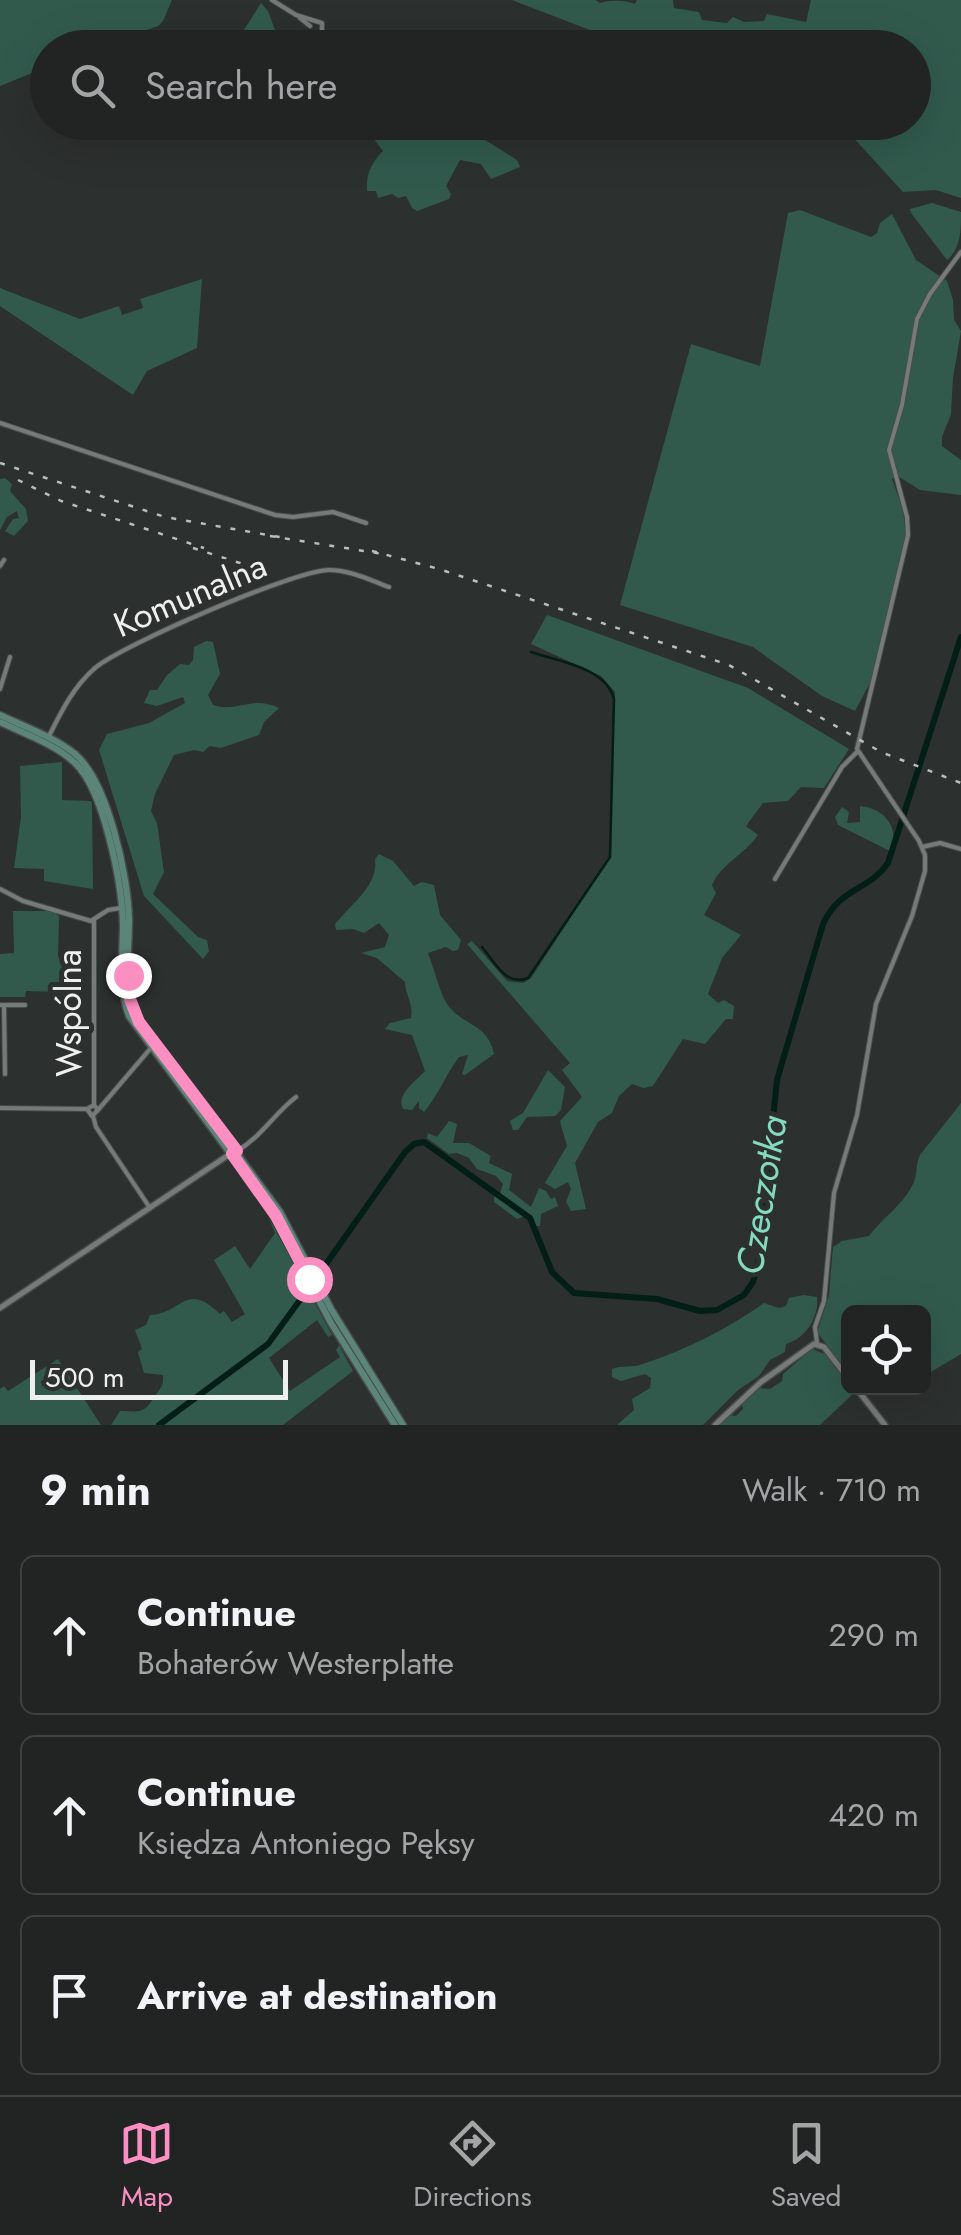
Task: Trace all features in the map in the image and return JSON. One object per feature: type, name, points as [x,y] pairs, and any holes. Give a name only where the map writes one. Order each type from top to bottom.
[{"type":"main road","points":[[0,718],[48,738],[84,763],[95,778],[126,892],[128,990],[137,1018],[276,1216],[399,1425]]},
{"type":"main road","points":[[0,718],[60,752],[86,776],[99,804],[122,908],[123,995],[132,1021],[234,1152]]},
{"type":"street","points":[[272,0],[311,24],[320,21],[323,30]]},
{"type":"street","points":[[311,24],[312,30]]},
{"type":"street","points":[[775,879],[842,767],[858,751],[908,535],[907,516],[890,459],[891,439],[902,404],[917,319],[961,252]]},
{"type":"street","points":[[0,423],[280,516],[334,512],[366,523]]},
{"type":"street","name":"Komunalna","points":[[48,738],[74,690],[104,661],[225,604],[306,573],[329,570],[349,572],[388,587]]},
{"type":"street","points":[[0,690],[10,656]]},
{"type":"street","points":[[815,1343],[815,1327],[824,1301],[834,1193],[857,1116],[876,1004],[912,916],[925,872],[922,847],[858,751]]},
{"type":"street","points":[[922,847],[934,842],[960,849]]},
{"type":"street","points":[[0,889],[23,902],[94,920],[108,910],[122,908]]},
{"type":"street","name":"Wspólna","points":[[94,920],[96,1107]]},
{"type":"street","points":[[5,1074],[2,1005],[25,1005]]},
{"type":"street","points":[[93,1116],[96,1107],[150,1048]]},
{"type":"street","points":[[0,1308],[263,1133],[296,1098]]},
{"type":"street","points":[[0,1108],[96,1107]]},
{"type":"street","name":"Wspólna","points":[[87,1109],[150,1208]]},
{"type":"street","points":[[815,1343],[824,1347],[841,1369]]},
{"type":"street","points":[[715,1425],[770,1375],[815,1343]]},
{"type":"street","points":[[861,1395],[885,1425]]},
{"type":"green space","points":[[0,0],[172,0],[163,21],[147,30],[30,30],[30,74],[0,86]]},
{"type":"green space","points":[[512,0],[635,4],[637,0],[673,0],[674,8],[699,12],[702,20],[727,23],[733,17],[744,22],[764,21],[767,14],[806,22],[811,0],[961,0],[961,198],[936,190],[903,192],[856,140],[931,140],[931,30],[590,30]]},
{"type":"green space","points":[[261,3],[275,30],[244,30]]},
{"type":"green space","points":[[375,140],[485,140],[517,160],[520,167],[491,179],[481,164],[460,160],[446,186],[451,194],[449,199],[417,211],[406,196],[378,198],[376,191],[367,191],[370,169],[383,151]]},
{"type":"green space","points":[[932,203],[961,212],[958,245],[947,260],[911,213],[910,209]]},
{"type":"green space","points":[[800,210],[871,237],[892,214],[916,260],[947,281],[954,320],[961,331],[951,414],[942,446],[961,460],[961,495],[920,490],[896,475],[892,479],[903,510],[906,536],[871,681],[855,711],[822,696],[753,647],[620,605],[691,344],[760,366],[788,213]]},
{"type":"green space","points":[[202,279],[197,348],[147,371],[133,395],[0,306],[0,288],[80,319],[119,306],[122,315],[143,308],[140,299]]},
{"type":"green space","points":[[0,479],[12,484],[10,491],[26,509],[28,521],[14,536],[5,531],[13,519],[19,518],[17,511],[7,517],[0,530]]},
{"type":"green space","points":[[547,615],[748,688],[849,749],[824,788],[801,787],[788,801],[763,803],[746,826],[758,835],[716,878],[712,885],[716,893],[704,915],[741,935],[722,958],[708,994],[718,1003],[724,1000],[734,1006],[733,1019],[726,1019],[705,1044],[683,1039],[653,1086],[632,1084],[619,1096],[612,1113],[598,1122],[575,1163],[586,1209],[571,1211],[566,1202],[571,1189],[568,1182],[555,1189],[545,1183],[567,1146],[560,1121],[582,1097],[562,1070],[570,1063],[467,944],[472,941],[507,981],[523,983],[531,978],[610,857],[615,692],[601,676],[531,644]]},
{"type":"green space","points":[[213,642],[220,674],[208,695],[213,705],[260,703],[279,708],[264,722],[259,735],[221,748],[210,746],[203,752],[174,755],[155,794],[151,811],[157,823],[164,872],[153,894],[198,937],[207,940],[209,951],[203,959],[144,896],[99,750],[107,734],[149,723],[185,703],[183,697],[157,706],[144,703],[150,690],[157,690],[180,664],[189,665],[194,647]]},
{"type":"green space","points":[[62,762],[62,800],[92,804],[93,889],[44,881],[44,869],[14,868],[21,817],[20,766]]},
{"type":"green space","points":[[860,806],[883,815],[892,827],[890,851],[838,825],[835,817],[842,807],[849,812],[847,823],[860,822]]},
{"type":"green space","points":[[379,854],[393,861],[414,886],[422,882],[434,885],[440,915],[461,940],[458,950],[446,947],[428,953],[439,986],[453,1011],[486,1036],[494,1054],[465,1075],[462,1074],[468,1055],[459,1057],[424,1112],[419,1101],[412,1110],[403,1109],[402,1104],[408,1088],[425,1071],[412,1035],[385,1029],[390,1023],[411,1018],[405,982],[377,958],[361,953],[385,947],[389,935],[379,923],[364,933],[336,930],[335,924],[368,886]]},
{"type":"green space","points":[[13,911],[53,911],[59,916],[58,957],[65,958],[65,992],[26,991],[25,997],[0,997],[0,954],[14,953]]},
{"type":"green space","points":[[548,1070],[565,1087],[561,1110],[555,1116],[527,1117],[518,1130],[513,1130],[510,1121],[523,1113]]},
{"type":"green space","points":[[961,1103],[961,1354],[931,1372],[931,1305],[841,1305],[841,1364],[817,1332],[829,1295],[833,1247],[842,1241],[869,1236],[908,1193],[920,1155]]},
{"type":"green space","points":[[449,1121],[457,1124],[453,1143],[469,1143],[491,1156],[489,1163],[512,1174],[509,1190],[531,1207],[539,1188],[551,1199],[555,1197],[558,1206],[541,1214],[540,1226],[535,1226],[528,1215],[517,1219],[494,1202],[503,1184],[496,1176],[477,1169],[469,1158],[449,1154],[427,1138],[428,1133],[437,1137]]},
{"type":"green space","points":[[268,1216],[332,1335],[328,1337],[317,1320],[269,1358],[290,1391],[340,1357],[336,1350],[339,1345],[353,1371],[283,1425],[111,1425],[120,1411],[147,1407],[162,1385],[163,1375],[144,1373],[138,1352],[142,1349],[135,1330],[146,1325],[150,1315],[191,1299],[208,1304],[220,1314],[224,1311],[232,1322],[245,1314],[214,1260],[235,1246],[250,1269],[275,1233]]},
{"type":"green space","points":[[817,1297],[810,1326],[786,1344],[785,1352],[770,1360],[759,1376],[738,1390],[703,1425],[617,1425],[634,1410],[632,1399],[650,1388],[651,1378],[645,1374],[621,1381],[612,1377],[612,1369],[643,1364],[691,1345],[764,1303],[779,1308],[786,1306],[789,1298]]},
{"type":"green space","points":[[812,1349],[825,1354],[841,1374],[841,1395],[852,1395],[820,1425],[719,1425],[729,1415],[736,1416],[743,1409],[742,1403],[759,1388],[770,1389],[782,1381],[783,1374]]},
{"type":"green space","points":[[58,1359],[101,1425],[0,1425],[0,1389],[4,1386],[8,1391]]},
{"type":"waterway","name":"Czeczotka","points":[[319,1274],[405,1152],[424,1142],[530,1218],[552,1272],[574,1293],[657,1299],[700,1311],[717,1310],[744,1295],[758,1266],[777,1080],[823,924],[838,903],[888,863],[961,637]]},
{"type":"waterway","points":[[482,947],[507,976],[528,978],[610,857],[614,699],[610,688],[592,673],[531,652]]},
{"type":"waterway","name":"Czeczotka","points":[[159,1425],[268,1344],[308,1289]]},
{"type":"railway","points":[[0,463],[165,517],[285,538]]},
{"type":"railway","points":[[18,480],[61,501],[204,548]]},
{"type":"railway","points":[[270,536],[383,554]]},
{"type":"railway","points":[[193,548],[277,575]]},
{"type":"railway","points":[[372,551],[439,569],[729,665],[881,752],[961,783]]},
{"type":"route","points":[[128,975],[130,999],[139,1022],[237,1151],[232,1154],[276,1216],[309,1279]]}]
